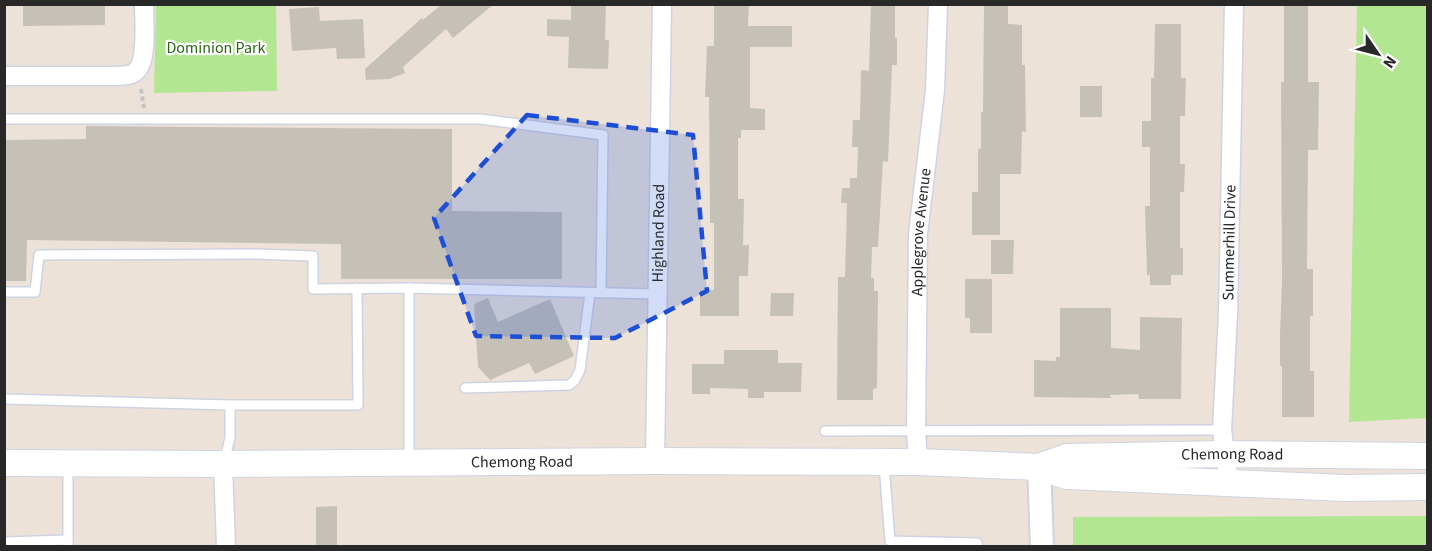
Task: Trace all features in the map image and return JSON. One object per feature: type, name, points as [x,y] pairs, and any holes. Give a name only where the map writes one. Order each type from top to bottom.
[{"type":"main road","name":"Chemong Road","points":[[1039,467],[1067,457],[1223,442],[1428,456]]},
{"type":"main road","name":"Chemong Road","points":[[4,463],[918,462],[1039,467],[1067,476],[1344,488],[1428,487]]},
{"type":"street","points":[[4,76],[132,74],[138,70],[143,57],[144,4]]},
{"type":"street","name":"Highland Road","points":[[655,461],[662,4]]},
{"type":"street","name":"Applegrove Avenue","points":[[918,462],[916,430],[918,234],[935,90],[938,4]]},
{"type":"street","name":"Summerhill Drive","points":[[1229,482],[1223,442],[1234,4]]},
{"type":"street","points":[[223,464],[226,546]]},
{"type":"street","points":[[1039,467],[1042,546]]},
{"type":"lane","points":[[4,119],[480,119],[603,135],[601,293]]},
{"type":"lane","points":[[4,292],[35,292],[39,255],[256,254],[313,256],[313,289],[409,288],[657,294]]},
{"type":"lane","points":[[4,399],[230,405],[358,405],[357,288]]},
{"type":"lane","points":[[409,288],[409,462]]},
{"type":"lane","points":[[465,387],[569,385],[575,380],[580,370],[590,292]]},
{"type":"lane","points":[[223,464],[230,438],[230,405]]},
{"type":"lane","points":[[825,431],[916,430],[1223,442]]},
{"type":"lane","points":[[4,542],[68,543],[68,462]]},
{"type":"lane","points":[[884,462],[890,541],[977,543],[978,546]]},
{"type":"path","points":[[138,70],[146,118]]},
{"type":"highlighted area","points":[[527,115],[693,135],[707,291],[615,338],[476,336],[434,218]]},
{"type":"green space","name":"Dominion Park","points":[[156,5],[276,5],[277,91],[154,93]]},
{"type":"green space","points":[[1357,5],[1427,5],[1427,418],[1349,422]]},
{"type":"green space","points":[[1427,516],[1427,546],[1073,546],[1073,517]]},
{"type":"building","points":[[23,4],[105,4],[105,25],[23,26]]},
{"type":"building","points":[[442,4],[494,4],[453,38],[446,29],[403,67],[405,73],[389,79],[366,80],[365,69],[422,18],[423,20]]},
{"type":"building","points":[[571,4],[606,4],[605,40],[609,40],[608,69],[568,68],[569,37],[547,36],[547,19],[571,20]]},
{"type":"building","points":[[714,4],[749,4],[748,26],[792,26],[792,47],[750,47],[750,108],[765,109],[765,130],[741,130],[741,138],[738,138],[738,199],[744,199],[743,245],[749,245],[748,276],[739,276],[739,316],[700,316],[700,290],[714,290],[714,223],[710,223],[709,97],[705,97],[707,46],[714,46]]},
{"type":"building","points":[[871,4],[895,4],[895,38],[897,38],[897,65],[892,65],[888,162],[883,161],[878,247],[872,247],[871,278],[874,278],[874,291],[878,291],[877,388],[873,389],[873,400],[837,400],[838,277],[845,277],[847,203],[841,203],[842,188],[850,188],[850,178],[857,178],[858,147],[852,147],[853,120],[860,120],[861,70],[869,71]]},
{"type":"building","points":[[984,4],[1008,4],[1008,24],[1022,25],[1022,65],[1025,65],[1026,132],[1022,131],[1021,174],[1000,174],[1000,235],[972,235],[972,192],[978,192],[978,149],[981,149],[981,112],[983,112]]},
{"type":"building","points":[[1284,4],[1308,4],[1308,82],[1319,82],[1318,150],[1308,150],[1307,269],[1313,269],[1310,371],[1314,371],[1314,417],[1282,417],[1282,366],[1280,366],[1281,82],[1284,82]]},
{"type":"building","points":[[319,7],[320,21],[363,19],[365,58],[337,59],[336,48],[292,51],[289,9]]},
{"type":"building","points":[[1155,24],[1181,24],[1181,78],[1186,78],[1185,116],[1180,116],[1180,164],[1185,164],[1184,192],[1180,192],[1180,248],[1183,248],[1183,275],[1171,275],[1171,285],[1150,285],[1150,275],[1147,275],[1145,206],[1150,206],[1150,147],[1142,147],[1142,121],[1151,121]]},
{"type":"building","points":[[1080,86],[1102,86],[1102,117],[1080,117]]},
{"type":"building","points":[[86,126],[452,129],[452,211],[562,212],[562,279],[341,279],[341,244],[27,240],[26,281],[4,281],[4,140],[86,139]]},
{"type":"building","points":[[991,240],[1014,240],[1013,274],[991,274]]},
{"type":"building","points":[[965,279],[992,279],[992,333],[970,333],[970,318],[965,318]]},
{"type":"building","points":[[771,293],[794,293],[793,316],[770,316]]},
{"type":"building","points":[[488,298],[498,322],[550,299],[574,356],[535,374],[529,363],[490,380],[478,367],[474,304]]},
{"type":"building","points":[[1060,308],[1111,308],[1111,348],[1140,350],[1140,317],[1182,318],[1181,399],[1139,399],[1138,394],[1110,395],[1111,398],[1034,397],[1034,360],[1056,361],[1056,357],[1060,357]]},
{"type":"building","points":[[724,350],[778,350],[778,363],[802,363],[801,392],[764,392],[764,398],[748,398],[748,389],[710,388],[710,394],[692,394],[692,364],[724,364]]},
{"type":"building","points":[[337,506],[337,546],[316,546],[316,507]]}]
